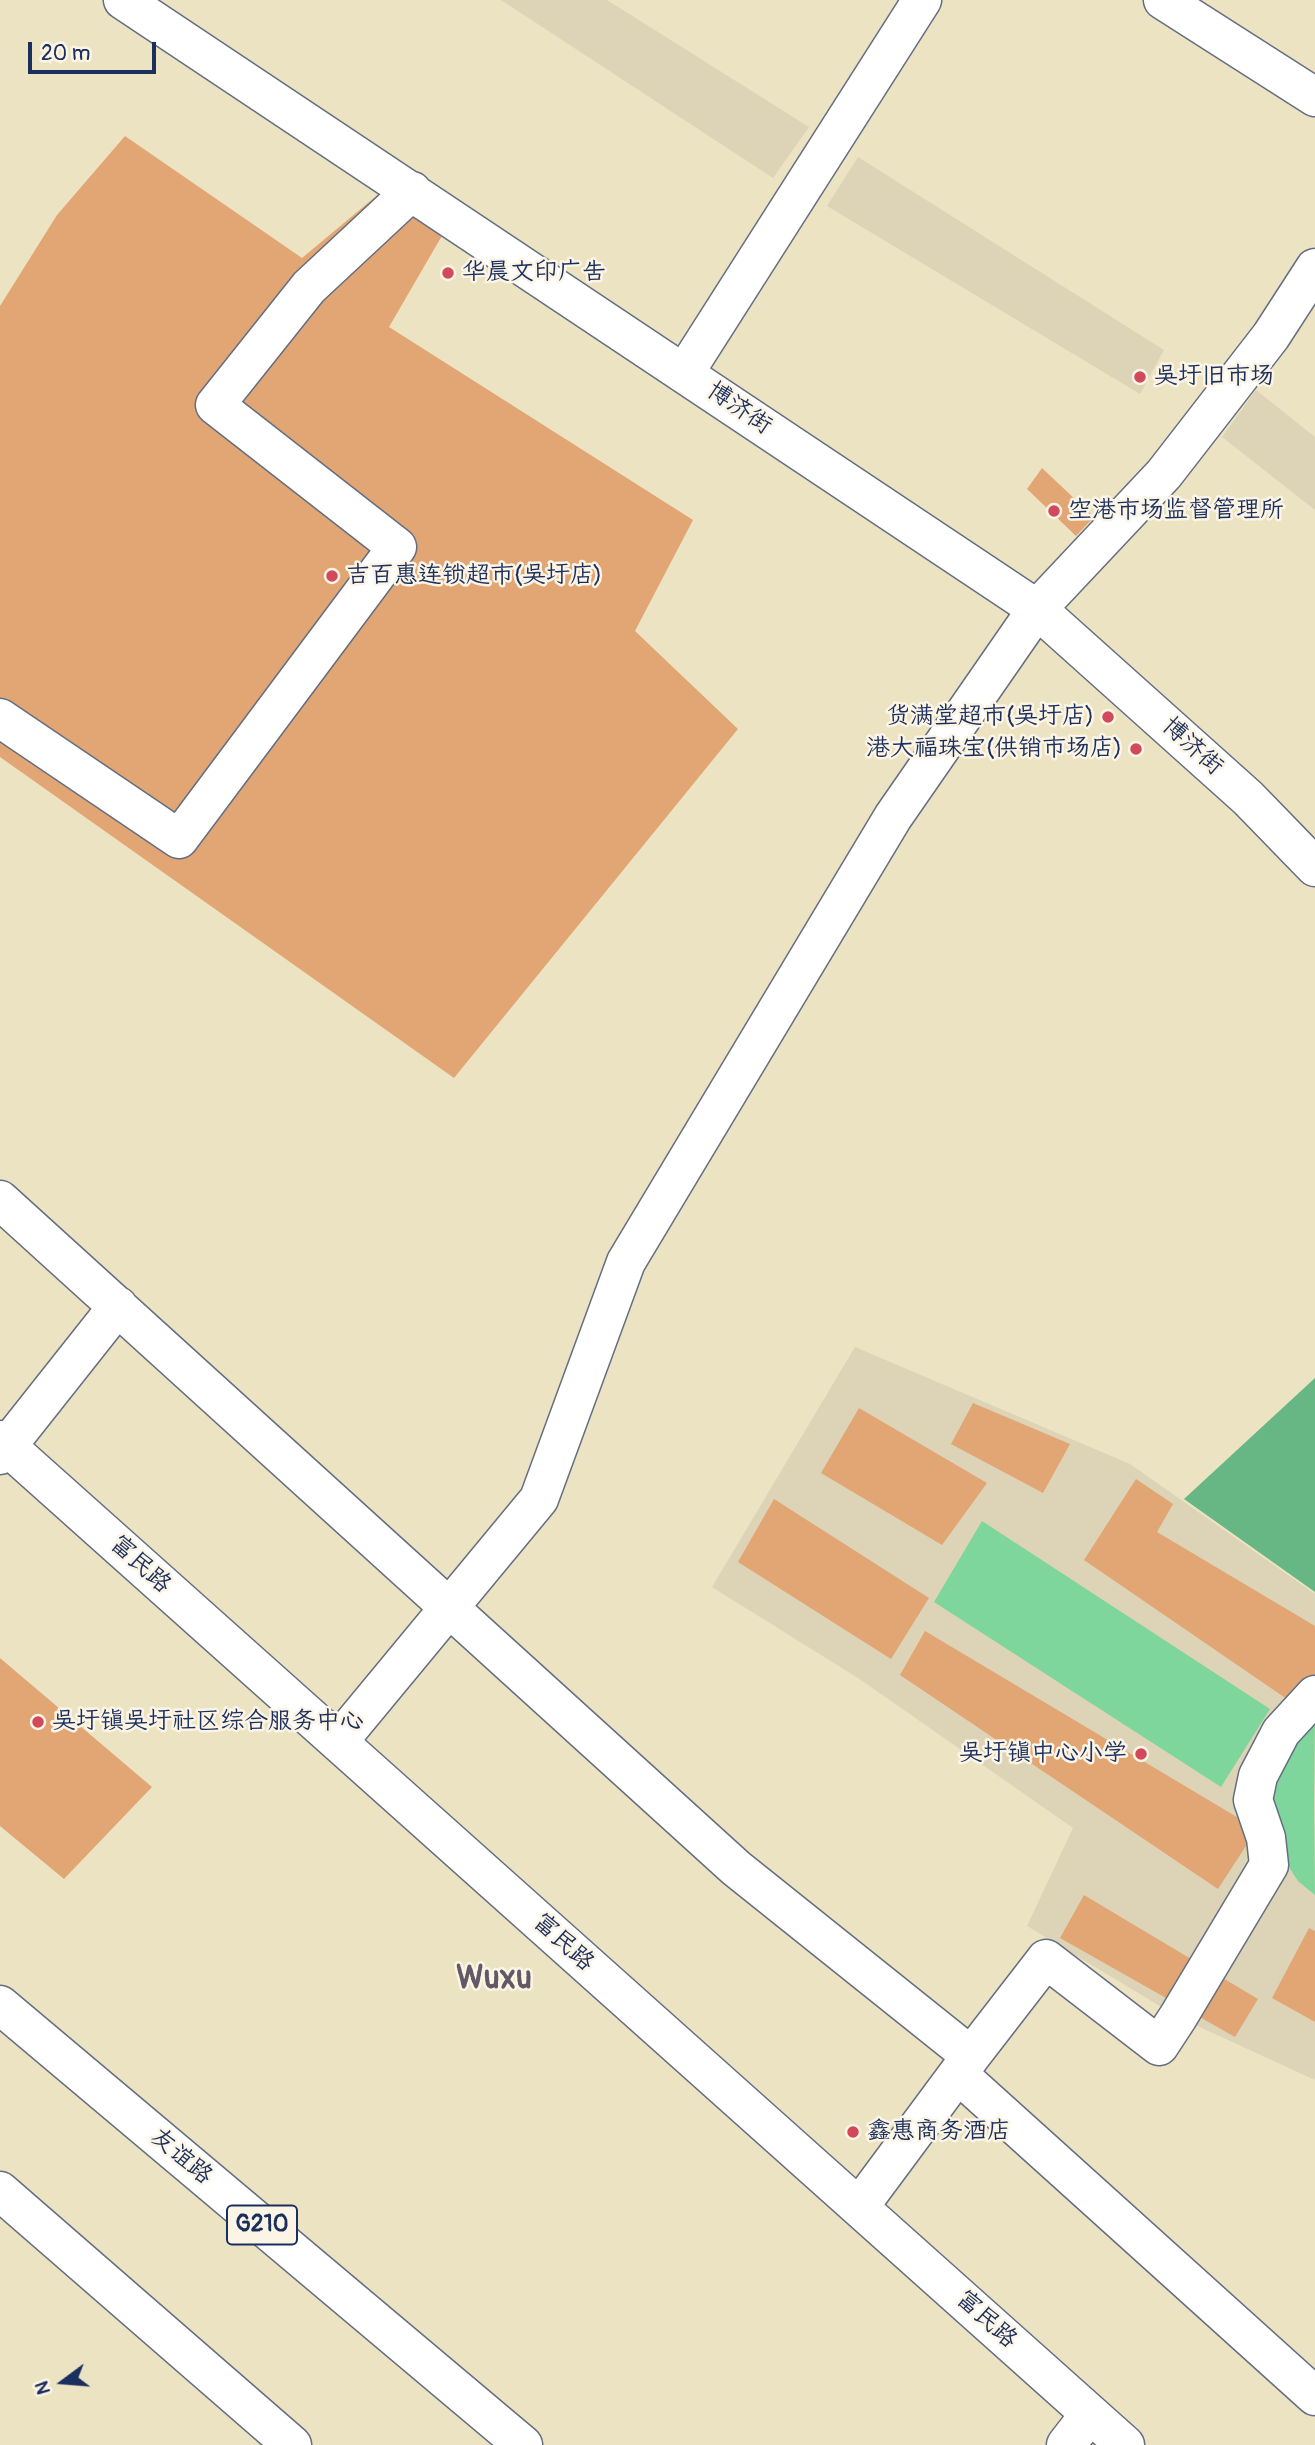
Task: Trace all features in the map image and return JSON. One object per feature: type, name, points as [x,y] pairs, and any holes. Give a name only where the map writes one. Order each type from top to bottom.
[{"type":"main road","name":"博济街","points":[[123,0],[1037,609],[1248,798],[1315,867]]},
{"type":"main road","points":[[685,372],[922,0]]},
{"type":"main road","points":[[1163,0],[1315,97]]},
{"type":"main road","points":[[0,718],[180,839],[397,547],[215,405],[309,287],[412,191]]},
{"type":"main road","points":[[338,1742],[539,1499],[626,1262],[893,817],[1037,609],[1164,474],[1271,336],[1315,268]]},
{"type":"main road","points":[[0,1200],[736,1868],[964,2065],[1315,2396]]},
{"type":"main road","points":[[2,1447],[118,1306]]},
{"type":"main road","name":"富民路","points":[[2,1447],[338,1742],[1125,2445]]},
{"type":"main road","points":[[859,2207],[1046,1959],[1159,2046],[1269,1865],[1266,1838],[1253,1800],[1258,1776],[1282,1732],[1315,1695]]},
{"type":"main road","name":"友谊路","points":[[0,2005],[523,2445]]},
{"type":"main road","points":[[0,2190],[292,2445]]},
{"type":"main road","points":[[1066,2445],[1090,2414]]},
{"type":"shaded area","points":[[501,0],[607,0],[809,127],[773,178]]},
{"type":"shaded area","points":[[858,157],[1164,350],[1140,394],[827,206]]},
{"type":"shaded area","points":[[1256,390],[1315,437],[1315,510],[1222,437]]},
{"type":"shaded area","name":"吴圩镇中心小学","points":[[855,1347],[1130,1464],[1315,1594],[1315,2080],[1178,2017],[1027,1926],[1073,1828],[861,1680],[712,1587]]},
{"type":"green space","points":[[1315,1378],[1315,1592],[1184,1499]]},
{"type":"green space","points":[[982,1521],[1270,1709],[1221,1787],[934,1602]]},
{"type":"green space","points":[[1315,1708],[1315,1895],[1298,1881],[1287,1864],[1270,1819],[1271,1777]]},
{"type":"building","name":"吉百惠连锁超市(吴圩店)","points":[[125,136],[302,258],[381,192],[443,234],[389,327],[693,520],[635,631],[738,729],[454,1078],[0,757],[0,306],[57,215]]},
{"type":"building","points":[[1042,468],[1094,517],[1076,536],[1027,489]]},
{"type":"building","points":[[973,1403],[1070,1444],[1043,1493],[951,1444]]},
{"type":"building","points":[[859,1408],[987,1483],[942,1545],[821,1473]]},
{"type":"building","points":[[1136,1479],[1173,1504],[1157,1532],[1315,1626],[1315,1688],[1300,1708],[1084,1560]]},
{"type":"building","points":[[774,1499],[929,1598],[891,1659],[738,1562]]},
{"type":"building","points":[[925,1631],[1257,1829],[1218,1889],[900,1675]]},
{"type":"building","name":"吴圩镇吴圩社区综合服务中心","points":[[0,1658],[152,1787],[64,1879],[0,1826]]},
{"type":"building","points":[[1084,1895],[1258,1999],[1235,2037],[1060,1938]]},
{"type":"building","points":[[1309,1928],[1315,1931],[1315,2022],[1272,1998]]},
{"type":"place","name":"华晨文印广告","points":[[448,273]]},
{"type":"place","name":"吴圩旧市场","points":[[1140,377]]},
{"type":"place","name":"空港市场监督管理所","points":[[1054,511]]},
{"type":"place","name":"吉百惠连锁超市(吴圩店)","points":[[332,576]]},
{"type":"place","name":"货满堂超市(吴圩店)","points":[[1108,717]]},
{"type":"place","name":"港大福珠宝(供销市场店)","points":[[1136,749]]},
{"type":"place","name":"吴圩镇吴圩社区综合服务中心","points":[[38,1722]]},
{"type":"place","name":"吴圩镇中心小学","points":[[1141,1754]]},
{"type":"place","name":"鑫惠商务酒店","points":[[853,2132]]},
{"type":"district","name":"Wuxu","points":[[494,1980]]}]
